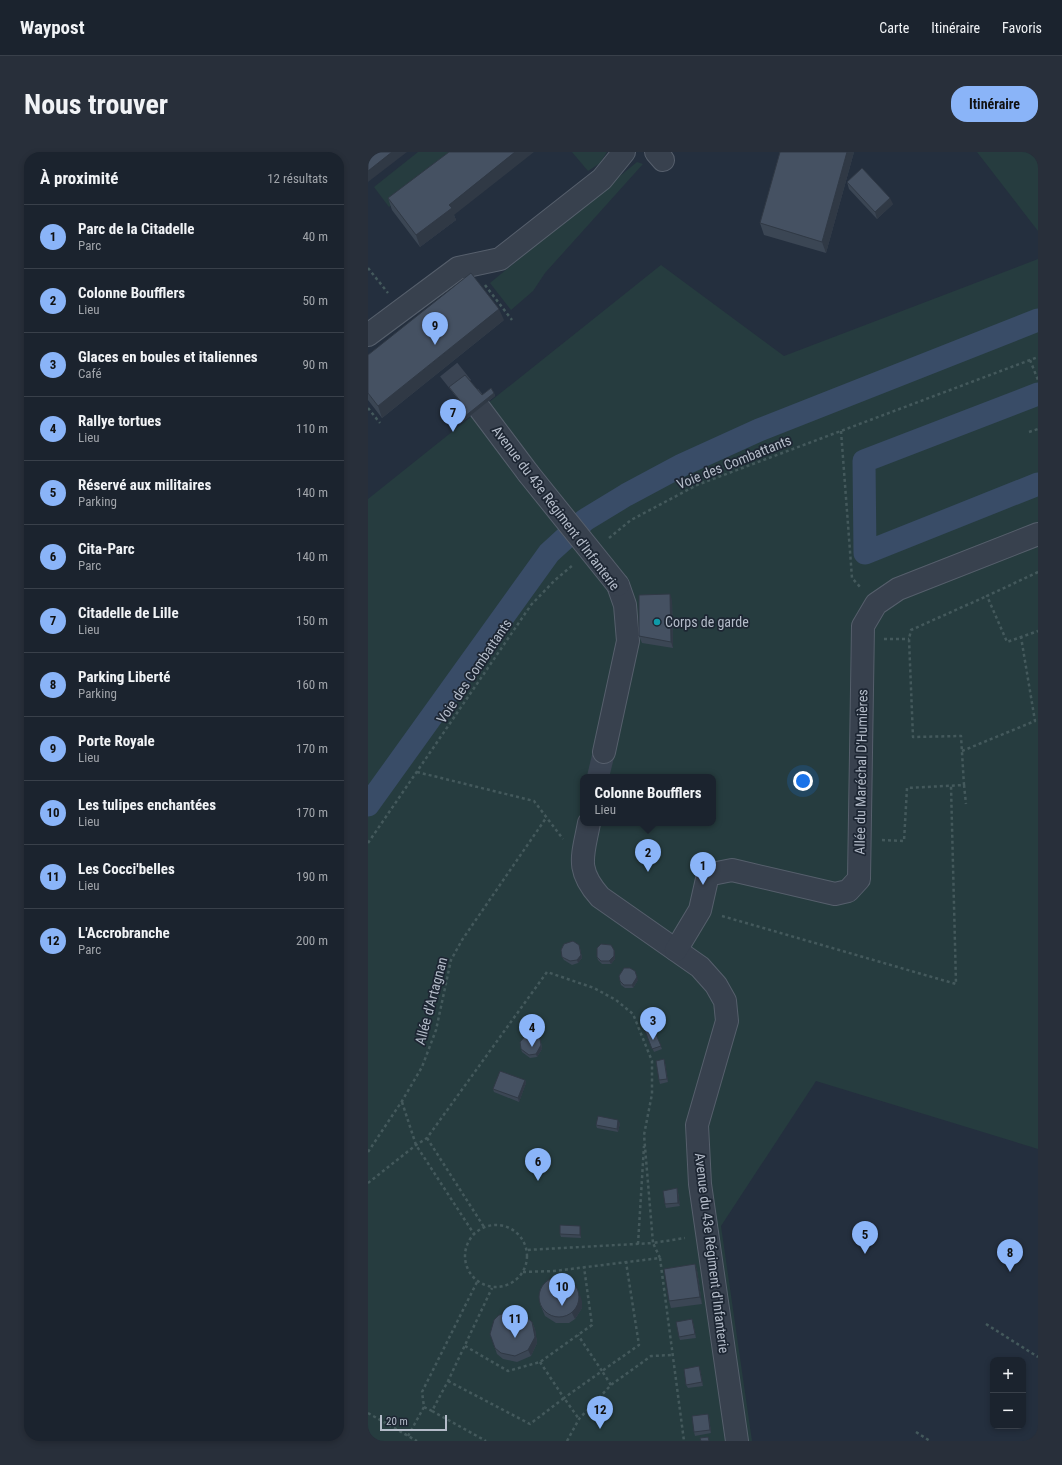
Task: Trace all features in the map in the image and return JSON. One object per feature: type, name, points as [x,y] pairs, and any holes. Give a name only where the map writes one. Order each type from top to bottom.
[{"type":"street","points":[[368,335],[458,268],[500,258],[602,179],[624,152]]},
{"type":"street","name":"Avenue du 43e Régiment d'Infanterie","points":[[483,413],[528,473],[618,585],[625,605],[628,641],[604,752]]},
{"type":"street","name":"Allée du Maréchal D'Humières","points":[[676,950],[700,910],[707,879],[712,874],[732,870],[835,894],[848,891],[859,879],[863,626],[876,604],[898,589],[1038,534]]},
{"type":"street","name":"Avenue du 43e Régiment d'Infanterie","points":[[588,826],[582,863],[590,886],[600,897],[700,967],[716,985],[725,1001],[727,1021],[697,1126],[700,1184],[737,1441]]},
{"type":"street","points":[[717,1302],[730,1281]]},
{"type":"path","points":[[484,284],[512,320]]},
{"type":"path","name":"Voie des Combattants","points":[[608,538],[632,520],[697,485],[1038,357]]},
{"type":"path","points":[[1030,360],[1038,379]]},
{"type":"path","points":[[368,408],[380,423]]},
{"type":"path","points":[[1029,432],[1038,429]]},
{"type":"path","points":[[841,431],[852,578],[876,604]]},
{"type":"path","name":"Voie des Combattants","points":[[368,843],[531,605],[555,580],[578,561]]},
{"type":"path","points":[[966,804],[961,736],[913,737],[909,639],[911,630],[1038,572]]},
{"type":"path","points":[[987,596],[1007,642],[1038,631]]},
{"type":"path","points":[[962,751],[1035,721],[1021,637]]},
{"type":"path","points":[[898,639],[909,639]]},
{"type":"path","points":[[417,772],[534,801],[582,863]]},
{"type":"path","points":[[859,840],[904,841],[907,788],[964,785]]},
{"type":"path","points":[[742,921],[956,984],[951,786]]},
{"type":"path","name":"Allée d'Artagnan","points":[[368,1152],[402,1101],[422,1067],[436,1030],[451,960],[462,940],[546,818]]},
{"type":"path","points":[[368,1183],[416,1144],[427,1138],[547,972],[594,988],[616,1000],[633,1014],[652,1061],[652,1094],[644,1135],[638,1244]]},
{"type":"path","points":[[402,1101],[416,1144],[474,1234]]},
{"type":"path","points":[[644,1135],[653,1242],[660,1258],[684,1441]]},
{"type":"path","points":[[427,1138],[484,1227]]},
{"type":"path","points":[[502,1226],[511,1229],[524,1242],[527,1250],[527,1261],[524,1272],[518,1279],[510,1284],[492,1288],[477,1282],[465,1264],[465,1253],[468,1242],[474,1234],[484,1227],[502,1226]]},
{"type":"path","points":[[527,1250],[638,1244],[707,1234]]},
{"type":"path","points":[[524,1272],[554,1271],[660,1258]]},
{"type":"path","points":[[448,1381],[530,1424],[639,1345],[626,1262]]},
{"type":"path","points":[[465,1346],[508,1371],[540,1362],[592,1325],[584,1267]]},
{"type":"path","points":[[408,1436],[424,1407],[422,1392],[477,1282]]},
{"type":"path","points":[[432,1411],[448,1381],[492,1288]]},
{"type":"path","points":[[986,1324],[1038,1357]]},
{"type":"path","points":[[578,1335],[611,1385]]},
{"type":"path","points":[[567,1441],[578,1420],[611,1385],[651,1356],[673,1355]]},
{"type":"path","points":[[540,1362],[578,1420]]},
{"type":"path","points":[[424,1407],[486,1441]]},
{"type":"path","points":[[368,1413],[417,1441]]},
{"type":"path","points":[[916,1432],[930,1441]]},
{"type":"green space","points":[[418,152],[458,152],[389,207],[374,187]]},
{"type":"green space","points":[[572,152],[607,152],[600,163],[588,171]]},
{"type":"green space","points":[[977,152],[1038,152],[1038,231]]},
{"type":"green space","points":[[637,162],[643,164],[545,273],[533,291],[511,310],[490,283]]},
{"type":"green space","points":[[1038,259],[1038,1149],[816,1081],[721,1226],[752,1441],[368,1441],[368,499],[661,265],[784,356]]},
{"type":"building","points":[[368,152],[392,152],[368,171]]},
{"type":"building","points":[[449,152],[515,152],[449,205],[452,208],[416,235],[388,198]]},
{"type":"building","points":[[780,152],[847,152],[822,242],[760,223]]},
{"type":"building","points":[[862,168],[890,198],[875,212],[847,182]]},
{"type":"building","points":[[471,273],[499,309],[378,406],[368,393],[368,355]]},
{"type":"building","points":[[465,375],[482,395],[491,388],[494,393],[459,421],[456,416],[466,408],[449,387]]},
{"type":"building","name":"Corps de garde","points":[[670,594],[671,642],[639,636],[639,595]]},
{"type":"building","points":[[573,941],[579,945],[581,955],[577,960],[570,961],[562,957],[561,950],[564,944]]},
{"type":"building","points":[[601,944],[611,945],[614,950],[614,956],[609,961],[601,961],[597,957],[597,948]]},
{"type":"building","points":[[624,968],[630,968],[635,971],[637,977],[632,985],[624,985],[620,981],[619,976]]},
{"type":"building","points":[[652,1025],[661,1046],[652,1049],[644,1028]]},
{"type":"building","points":[[527,1034],[534,1034],[540,1039],[541,1045],[536,1054],[529,1055],[521,1049],[520,1042]]},
{"type":"building","points":[[664,1059],[667,1079],[659,1080],[656,1061]]},
{"type":"building","points":[[500,1071],[525,1080],[518,1098],[493,1089]]},
{"type":"building","points":[[598,1116],[618,1120],[617,1129],[596,1125]]},
{"type":"building","points":[[677,1188],[678,1203],[665,1204],[663,1191]]},
{"type":"building","points":[[560,1225],[580,1226],[580,1235],[560,1234]]},
{"type":"building","points":[[695,1264],[700,1297],[669,1301],[664,1269]]},
{"type":"building","points":[[559,1277],[570,1280],[576,1286],[579,1297],[576,1308],[570,1314],[559,1317],[548,1314],[542,1308],[539,1297],[542,1286],[548,1280]]},
{"type":"building","points":[[514,1311],[521,1312],[532,1322],[535,1337],[528,1350],[515,1356],[501,1353],[495,1348],[490,1334],[494,1320],[499,1315]]},
{"type":"building","points":[[692,1319],[695,1334],[679,1337],[676,1322]]},
{"type":"building","points":[[699,1366],[702,1382],[686,1385],[684,1369]]},
{"type":"building","points":[[708,1414],[710,1430],[694,1432],[692,1416]]},
{"type":"building","points":[[708,1437],[709,1441],[701,1441],[700,1438]]},
{"type":"waterway","points":[[368,805],[549,553],[585,520],[626,495],[682,465],[759,430],[1038,320]]},
{"type":"waterway","points":[[1038,394],[864,461],[865,553],[1038,484]]},
{"type":"tunnel","points":[[428,344],[477,405]]},
{"type":"tunnel","points":[[599,774],[604,752]]},
{"type":"place","name":"Porte Royale","points":[[435,345]]},
{"type":"place","name":"Citadelle de Lille","points":[[453,432]]},
{"type":"place","name":"Corps de garde","points":[[657,622]]},
{"type":"place","name":"Colonne Boufflers","points":[[648,872]]},
{"type":"place","name":"Parc de la Citadelle","points":[[703,885]]},
{"type":"place","name":"Glaces en boules et italiennes","points":[[653,1040]]},
{"type":"place","name":"Rallye tortues","points":[[532,1047]]},
{"type":"place","name":"Cita-Parc","points":[[538,1181]]},
{"type":"place","name":"Réservé aux militaires","points":[[865,1254]]},
{"type":"place","name":"Parking Liberté","points":[[1010,1272]]},
{"type":"place","name":"Les tulipes enchantées","points":[[562,1306]]},
{"type":"place","name":"Les Cocci'belles","points":[[515,1338]]},
{"type":"place","name":"L'Accrobranche","points":[[600,1429]]}]
